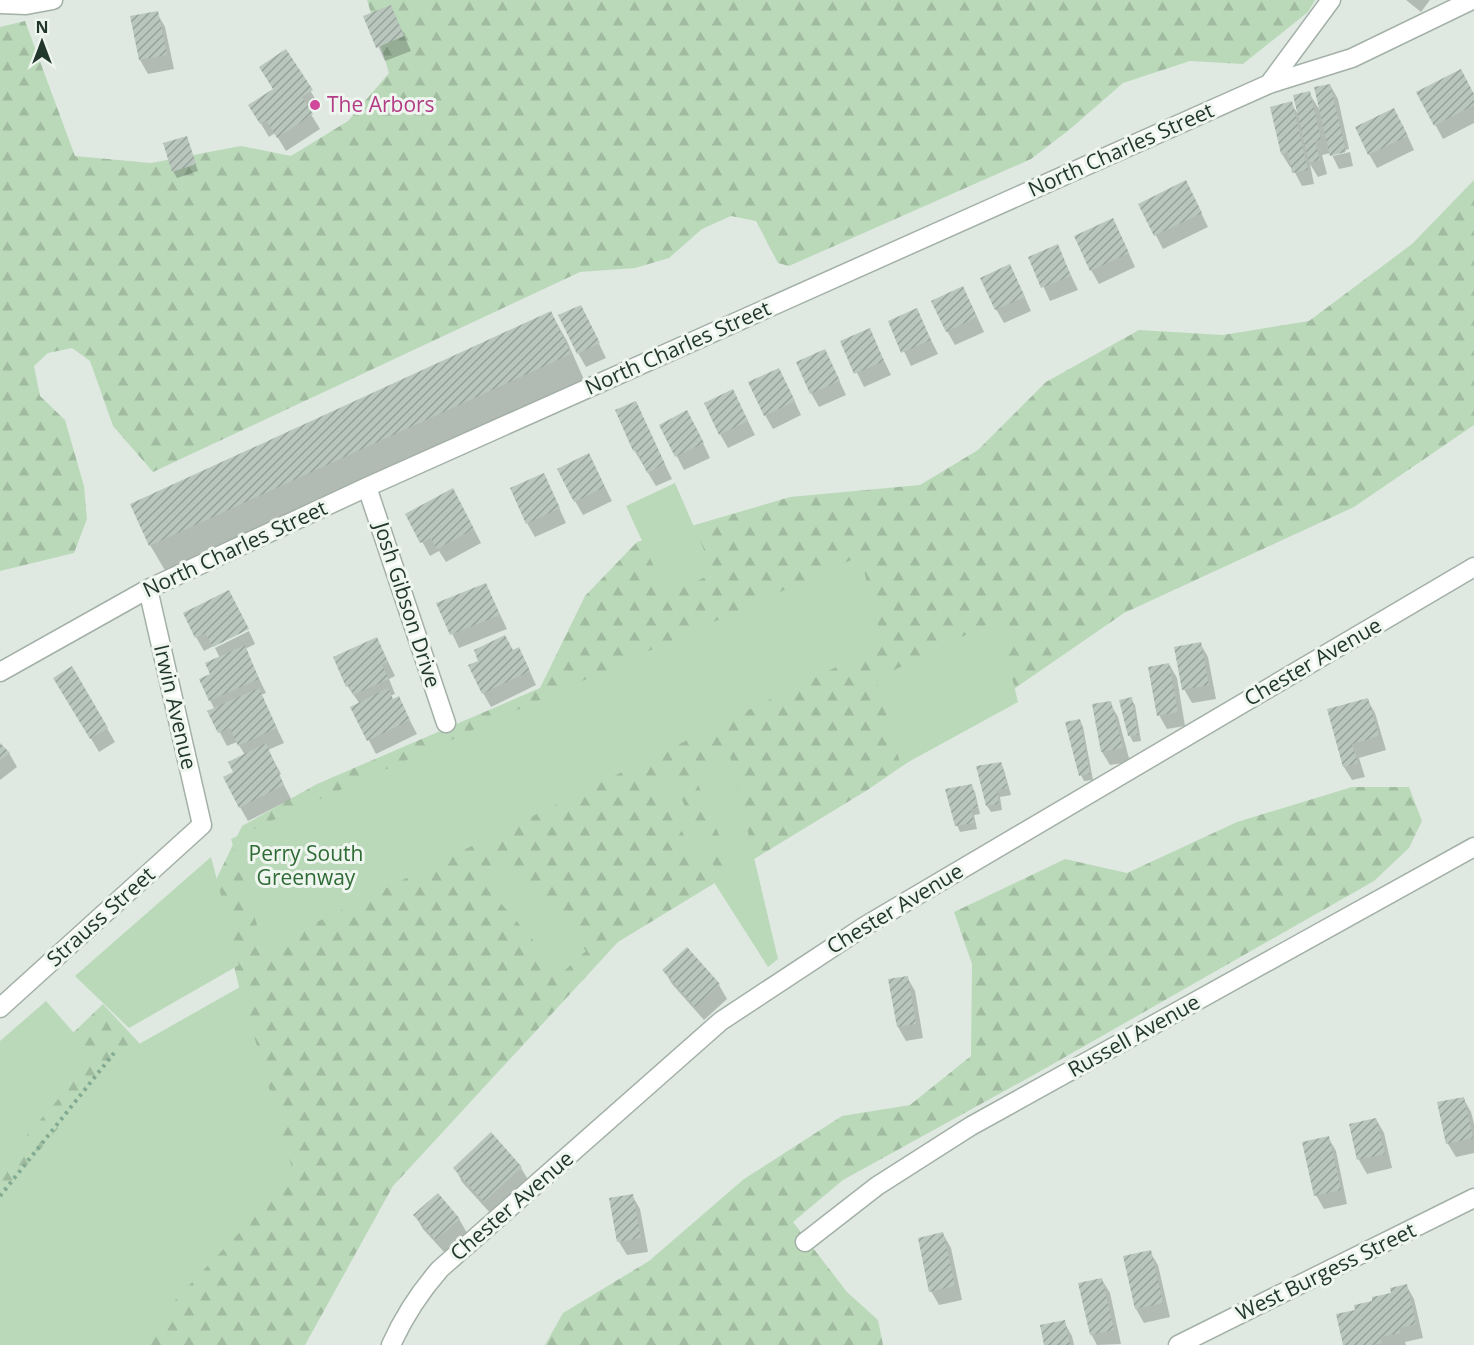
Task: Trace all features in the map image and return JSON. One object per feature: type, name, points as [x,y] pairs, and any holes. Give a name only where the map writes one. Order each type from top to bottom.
[{"type":"street","points":[[0,2],[26,5],[54,0]]},
{"type":"street","name":"North Charles Street","points":[[0,672],[148,589],[367,487],[1269,84],[1331,0]]},
{"type":"street","points":[[1269,84],[1353,58],[1472,0]]},
{"type":"street","name":"Josh Gibson Drive","points":[[367,487],[446,723]]},
{"type":"street","name":"Chester Avenue","points":[[391,1345],[420,1292],[440,1269],[721,1021],[865,926],[1474,567]]},
{"type":"street","name":"Irwin Avenue","points":[[148,589],[202,825]]},
{"type":"street","name":"Strauss Street","points":[[0,1008],[202,825]]},
{"type":"street","name":"Russell Avenue","points":[[805,1242],[877,1186],[971,1126],[1474,847]]},
{"type":"street","name":"West Burgess Street","points":[[1178,1345],[1474,1198]]},
{"type":"path","points":[[0,1196],[114,1053]]},
{"type":"green space","points":[[367,0],[1315,0],[1308,12],[1243,64],[1190,61],[1123,83],[1069,130],[1031,159],[789,266],[778,263],[756,221],[731,216],[702,229],[669,258],[635,268],[580,272],[153,472],[113,426],[90,361],[72,348],[48,353],[34,366],[40,396],[65,420],[84,486],[87,519],[74,553],[0,571],[0,27],[25,21],[75,156],[151,163],[241,146],[291,156],[348,121],[389,73]]},
{"type":"green space","points":[[1474,180],[1474,425],[1354,507],[1124,613],[869,789],[618,942],[393,1186],[305,1345],[0,1345],[0,1103],[103,1004],[153,1058],[242,999],[214,884],[242,826],[317,784],[540,688],[585,596],[637,542],[790,497],[920,485],[978,450],[1046,382],[1139,330],[1223,335],[1309,321],[1412,244]]},
{"type":"green space","points":[[675,483],[714,573],[667,595],[626,506]]},
{"type":"green space","name":"Perry South Greenway","points":[[860,556],[883,644],[264,948],[231,839]]},
{"type":"green space","points":[[998,619],[1018,702],[901,766],[876,679]]},
{"type":"green space","points":[[729,752],[778,959],[768,967],[654,788],[672,779],[716,871],[731,864],[692,770]]},
{"type":"green space","points":[[1352,787],[1409,787],[1422,821],[1409,848],[1374,881],[1030,1077],[843,1180],[793,1222],[847,1292],[878,1320],[883,1345],[545,1345],[563,1313],[649,1261],[744,1179],[842,1116],[910,1105],[971,1056],[972,964],[954,912],[1065,859],[1127,873],[1237,822]]},
{"type":"green space","name":"Perry South Greenway","points":[[211,857],[239,965],[129,1028],[75,976]]},
{"type":"green space","points":[[507,861],[586,951],[562,973],[477,876]]},
{"type":"green space","points":[[240,987],[294,1175],[140,1337],[135,1345],[0,1345],[0,1198],[118,1056]]},
{"type":"green space","points":[[46,1001],[95,1057],[0,1166],[0,1041]]},
{"type":"building","points":[[391,5],[404,36],[376,48],[363,16]]},
{"type":"building","points":[[158,11],[167,55],[139,60],[130,16]]},
{"type":"building","points":[[286,49],[313,90],[302,97],[313,114],[277,138],[266,120],[260,124],[248,105],[273,89],[259,67]]},
{"type":"building","points":[[1461,69],[1474,94],[1474,105],[1434,126],[1416,92]]},
{"type":"building","points":[[1330,84],[1346,152],[1330,156],[1314,87]]},
{"type":"building","points":[[1310,91],[1321,139],[1315,141],[1320,160],[1309,163],[1293,95]]},
{"type":"building","points":[[1292,101],[1308,170],[1292,173],[1288,152],[1281,154],[1270,107]]},
{"type":"building","points":[[1394,108],[1408,136],[1368,155],[1355,127]]},
{"type":"building","points":[[187,136],[196,164],[172,172],[163,143]]},
{"type":"building","points":[[1186,180],[1202,213],[1154,236],[1138,204]]},
{"type":"building","points":[[1113,218],[1129,253],[1090,271],[1074,236]]},
{"type":"building","points":[[1058,244],[1071,276],[1041,288],[1028,257]]},
{"type":"building","points":[[1010,264],[1025,297],[995,310],[980,278]]},
{"type":"building","points":[[963,286],[977,317],[946,332],[931,301]]},
{"type":"building","points":[[581,305],[600,343],[577,354],[558,315]]},
{"type":"building","points":[[917,308],[931,340],[901,353],[888,321]]},
{"type":"building","points":[[551,311],[571,354],[149,546],[130,504]]},
{"type":"building","points":[[870,328],[884,361],[854,374],[840,341]]},
{"type":"building","points":[[825,349],[840,381],[810,394],[796,362]]},
{"type":"building","points":[[779,368],[795,401],[764,416],[748,382]]},
{"type":"building","points":[[733,389],[748,421],[719,435],[704,403]]},
{"type":"building","points":[[636,401],[665,464],[647,473],[636,449],[633,451],[615,410]]},
{"type":"building","points":[[687,410],[704,443],[675,457],[659,425]]},
{"type":"building","points":[[589,453],[605,487],[574,502],[557,469]]},
{"type":"building","points":[[544,473],[560,508],[526,524],[510,488]]},
{"type":"building","points":[[453,488],[474,529],[437,549],[431,538],[420,543],[405,514]]},
{"type":"building","points":[[486,583],[500,615],[450,635],[436,603]]},
{"type":"building","points":[[229,590],[249,629],[213,647],[205,633],[195,638],[183,613]]},
{"type":"building","points":[[505,635],[513,650],[519,647],[530,671],[482,694],[468,665],[478,661],[474,650]]},
{"type":"building","points":[[377,637],[388,662],[382,665],[389,679],[353,695],[349,686],[346,687],[333,657]]},
{"type":"building","points":[[1201,642],[1209,685],[1182,690],[1174,647]]},
{"type":"building","points":[[245,645],[259,679],[209,701],[199,679],[210,674],[205,663]]},
{"type":"building","points":[[1169,663],[1178,712],[1157,716],[1148,667]]},
{"type":"building","points":[[72,666],[108,728],[90,739],[53,678]]},
{"type":"building","points":[[259,688],[277,728],[238,746],[230,728],[218,733],[207,711]]},
{"type":"building","points":[[388,688],[393,699],[399,696],[410,720],[367,741],[350,707]]},
{"type":"building","points":[[1132,697],[1138,735],[1128,736],[1119,700]]},
{"type":"building","points":[[1368,698],[1379,736],[1352,744],[1358,763],[1343,767],[1327,709]]},
{"type":"building","points":[[1111,701],[1123,748],[1101,752],[1092,704]]},
{"type":"building","points":[[1080,719],[1090,774],[1079,776],[1065,722]]},
{"type":"building","points":[[0,743],[10,753],[0,760]]},
{"type":"building","points":[[266,743],[284,785],[239,808],[223,777],[233,772],[228,762]]},
{"type":"building","points":[[1001,762],[1008,788],[997,790],[999,804],[986,806],[976,766]]},
{"type":"building","points":[[972,784],[978,808],[971,809],[974,823],[955,826],[945,789]]},
{"type":"building","points":[[687,947],[720,984],[695,1007],[662,970]]},
{"type":"building","points":[[908,976],[916,1024],[897,1027],[888,979]]},
{"type":"building","points":[[1464,1097],[1473,1138],[1446,1144],[1437,1102]]},
{"type":"building","points":[[1376,1118],[1385,1154],[1357,1160],[1349,1124]]},
{"type":"building","points":[[491,1132],[522,1167],[484,1202],[453,1168]]},
{"type":"building","points":[[1329,1136],[1341,1190],[1314,1196],[1302,1142]]},
{"type":"building","points":[[438,1193],[460,1219],[436,1240],[413,1215]]},
{"type":"building","points":[[633,1194],[641,1238],[617,1242],[609,1198]]},
{"type":"building","points":[[943,1232],[955,1286],[929,1292],[918,1238]]},
{"type":"building","points":[[1151,1250],[1163,1303],[1135,1309],[1123,1256]]},
{"type":"building","points":[[1102,1278],[1114,1330],[1090,1335],[1078,1283]]},
{"type":"building","points":[[1407,1284],[1416,1324],[1399,1328],[1400,1333],[1381,1337],[1382,1343],[1343,1345],[1336,1314],[1355,1310],[1354,1305],[1372,1301],[1372,1297],[1391,1293],[1390,1288]]},
{"type":"building","points":[[1065,1320],[1070,1345],[1044,1345],[1040,1325]]},
{"type":"place","name":"The Arbors","points":[[315,105]]}]
